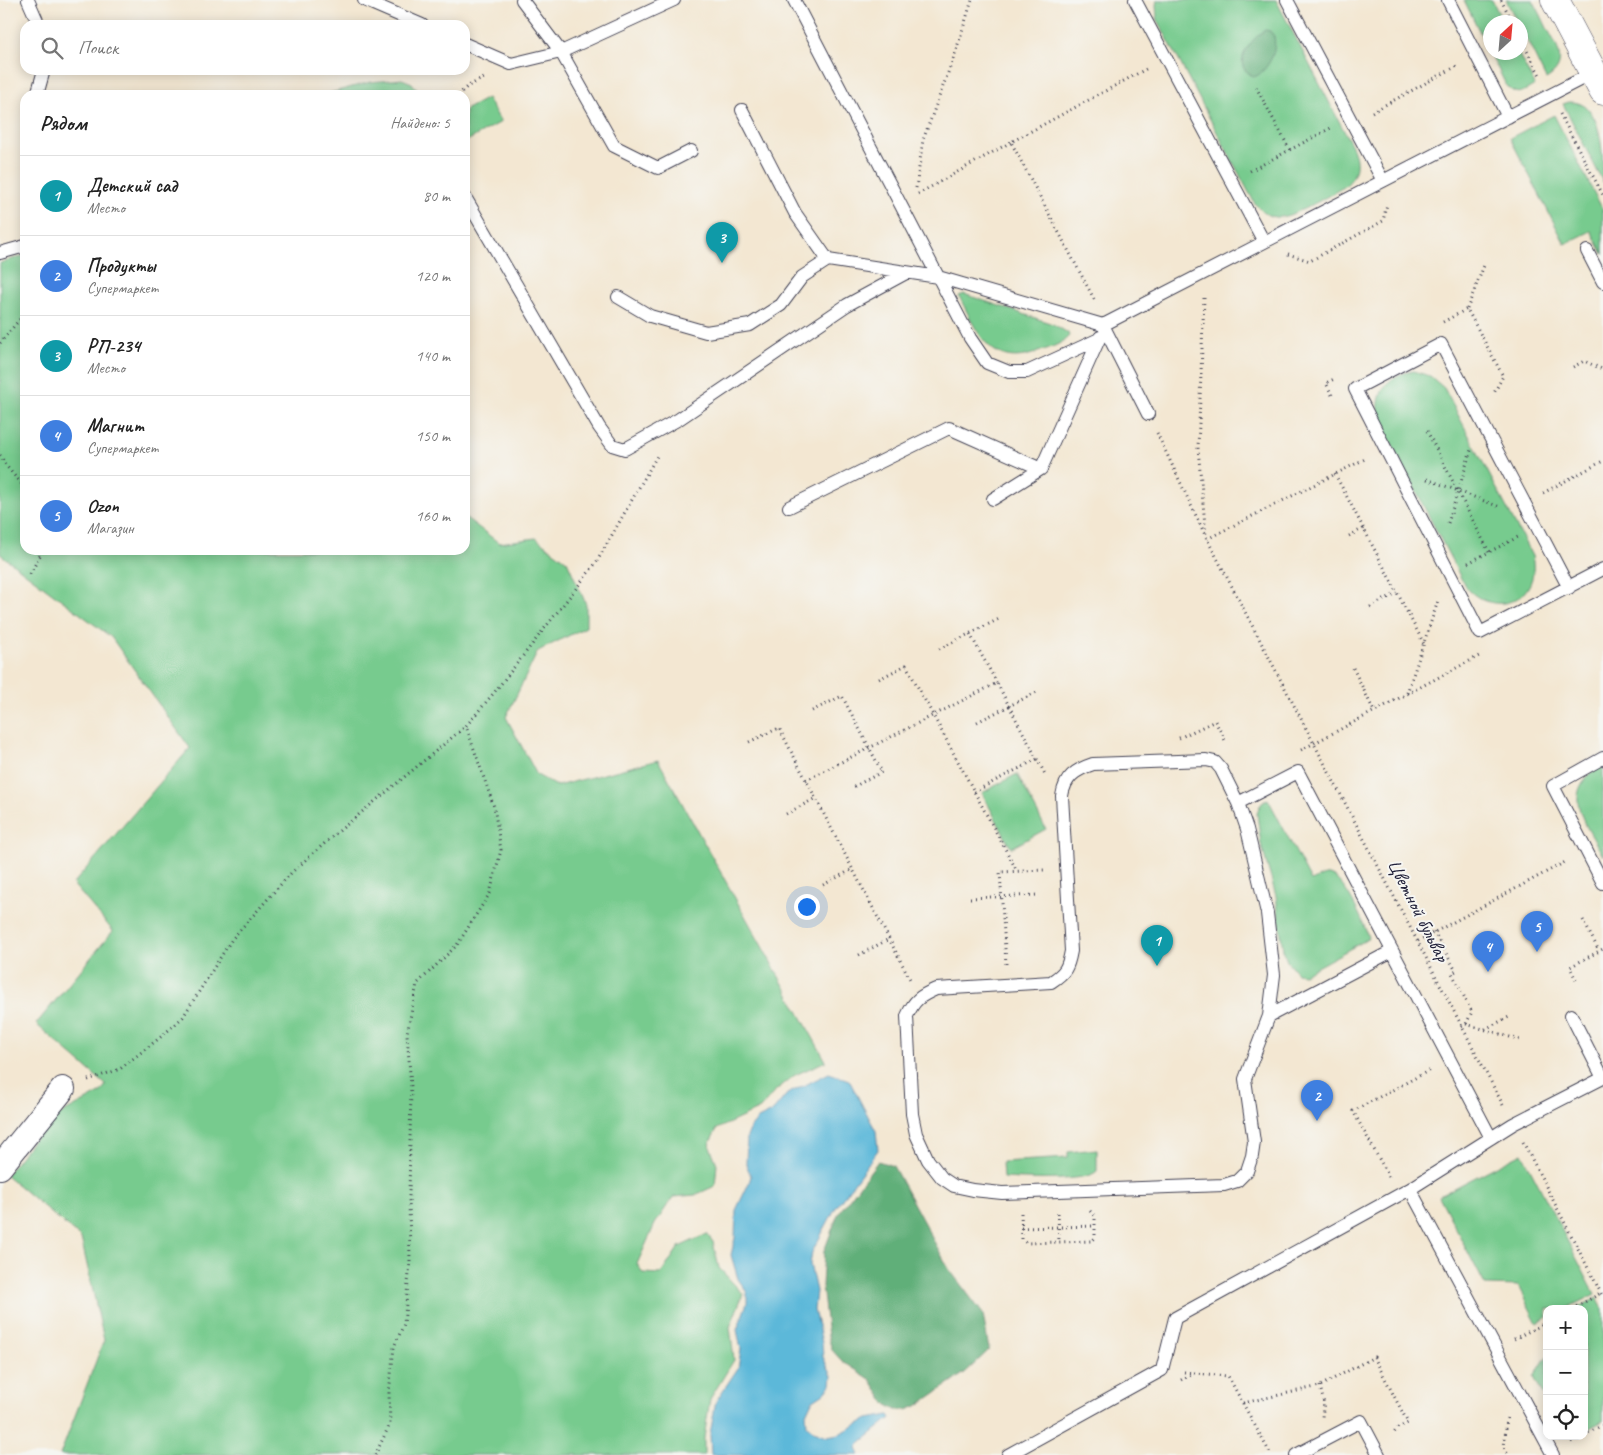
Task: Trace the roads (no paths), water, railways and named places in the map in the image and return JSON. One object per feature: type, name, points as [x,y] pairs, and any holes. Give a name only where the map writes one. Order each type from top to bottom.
[{"type":"street","points":[[1555,0],[1598,82]]},
{"type":"street","points":[[0,1167],[63,1089]]},
{"type":"lane","points":[[28,0],[37,20]]},
{"type":"lane","points":[[364,0],[410,20]]},
{"type":"lane","points":[[522,0],[561,52],[614,146],[658,168],[691,151]]},
{"type":"lane","points":[[470,46],[511,64],[561,52],[674,0]]},
{"type":"lane","points":[[794,0],[970,338],[987,363],[1009,372],[1027,372],[1099,340]]},
{"type":"lane","points":[[1135,0],[1264,242]]},
{"type":"lane","points":[[1287,0],[1383,181]]},
{"type":"lane","points":[[1448,0],[1508,117]]},
{"type":"lane","points":[[38,90],[43,75]]},
{"type":"lane","points":[[618,297],[650,316],[706,332],[750,325],[781,305],[802,277],[828,260],[938,277],[1104,324],[1508,117],[1598,82]]},
{"type":"lane","points":[[742,110],[795,213],[828,260]]},
{"type":"lane","points":[[470,206],[598,427],[612,445],[625,449],[679,419],[847,305],[906,273]]},
{"type":"lane","points":[[0,253],[20,247]]},
{"type":"lane","points":[[1587,252],[1603,282]]},
{"type":"lane","points":[[993,498],[1041,469],[1099,340],[1104,324]]},
{"type":"lane","points":[[1104,324],[1148,414]]},
{"type":"lane","points":[[1569,588],[1441,344],[1355,389],[1480,633],[1569,588],[1603,569]]},
{"type":"lane","points":[[789,507],[949,428],[1041,469]]},
{"type":"lane","points":[[1603,758],[1553,786],[1603,883]]},
{"type":"lane","points":[[1206,760],[1215,762],[1221,769],[1238,803],[1247,829],[1267,913],[1274,976],[1269,1016],[1245,1079],[1254,1142],[1248,1171],[1237,1181],[1224,1185],[1020,1193],[993,1192],[954,1186],[942,1178],[928,1160],[916,1134],[912,1104],[907,1016],[912,1005],[936,989],[1051,982],[1062,975],[1069,962],[1071,951],[1062,796],[1064,785],[1069,776],[1078,769],[1093,764],[1206,760]]},
{"type":"lane","points":[[1238,803],[1298,772],[1491,1138]]},
{"type":"lane","points":[[1269,1016],[1392,951]]},
{"type":"lane","points":[[1008,1455],[1162,1370],[1175,1318],[1410,1189],[1513,1124],[1603,1078],[1571,1015]]},
{"type":"lane","points":[[1410,1189],[1553,1455]]},
{"type":"lane","points":[[1296,1455],[1361,1421],[1379,1455]]},
{"type":"water","points":[[829,1073],[849,1080],[876,1131],[878,1150],[835,1209],[812,1252],[810,1264],[816,1291],[814,1310],[822,1342],[823,1357],[832,1376],[831,1385],[824,1393],[812,1401],[806,1414],[807,1425],[814,1431],[827,1436],[839,1434],[868,1419],[889,1415],[891,1418],[861,1442],[857,1448],[860,1455],[711,1455],[710,1434],[716,1401],[738,1368],[741,1349],[737,1330],[747,1303],[747,1292],[738,1279],[731,1255],[735,1238],[736,1210],[751,1176],[746,1164],[747,1137],[751,1127],[758,1119],[772,1112],[787,1094]]},
{"type":"place","name":"РП-234","points":[[722,263]]},
{"type":"place","name":"Ozon","points":[[1537,952]]},
{"type":"place","name":"Детский сад","points":[[1157,966]]},
{"type":"place","name":"Магнит","points":[[1488,972]]},
{"type":"place","name":"Продукты","points":[[1317,1121]]}]
